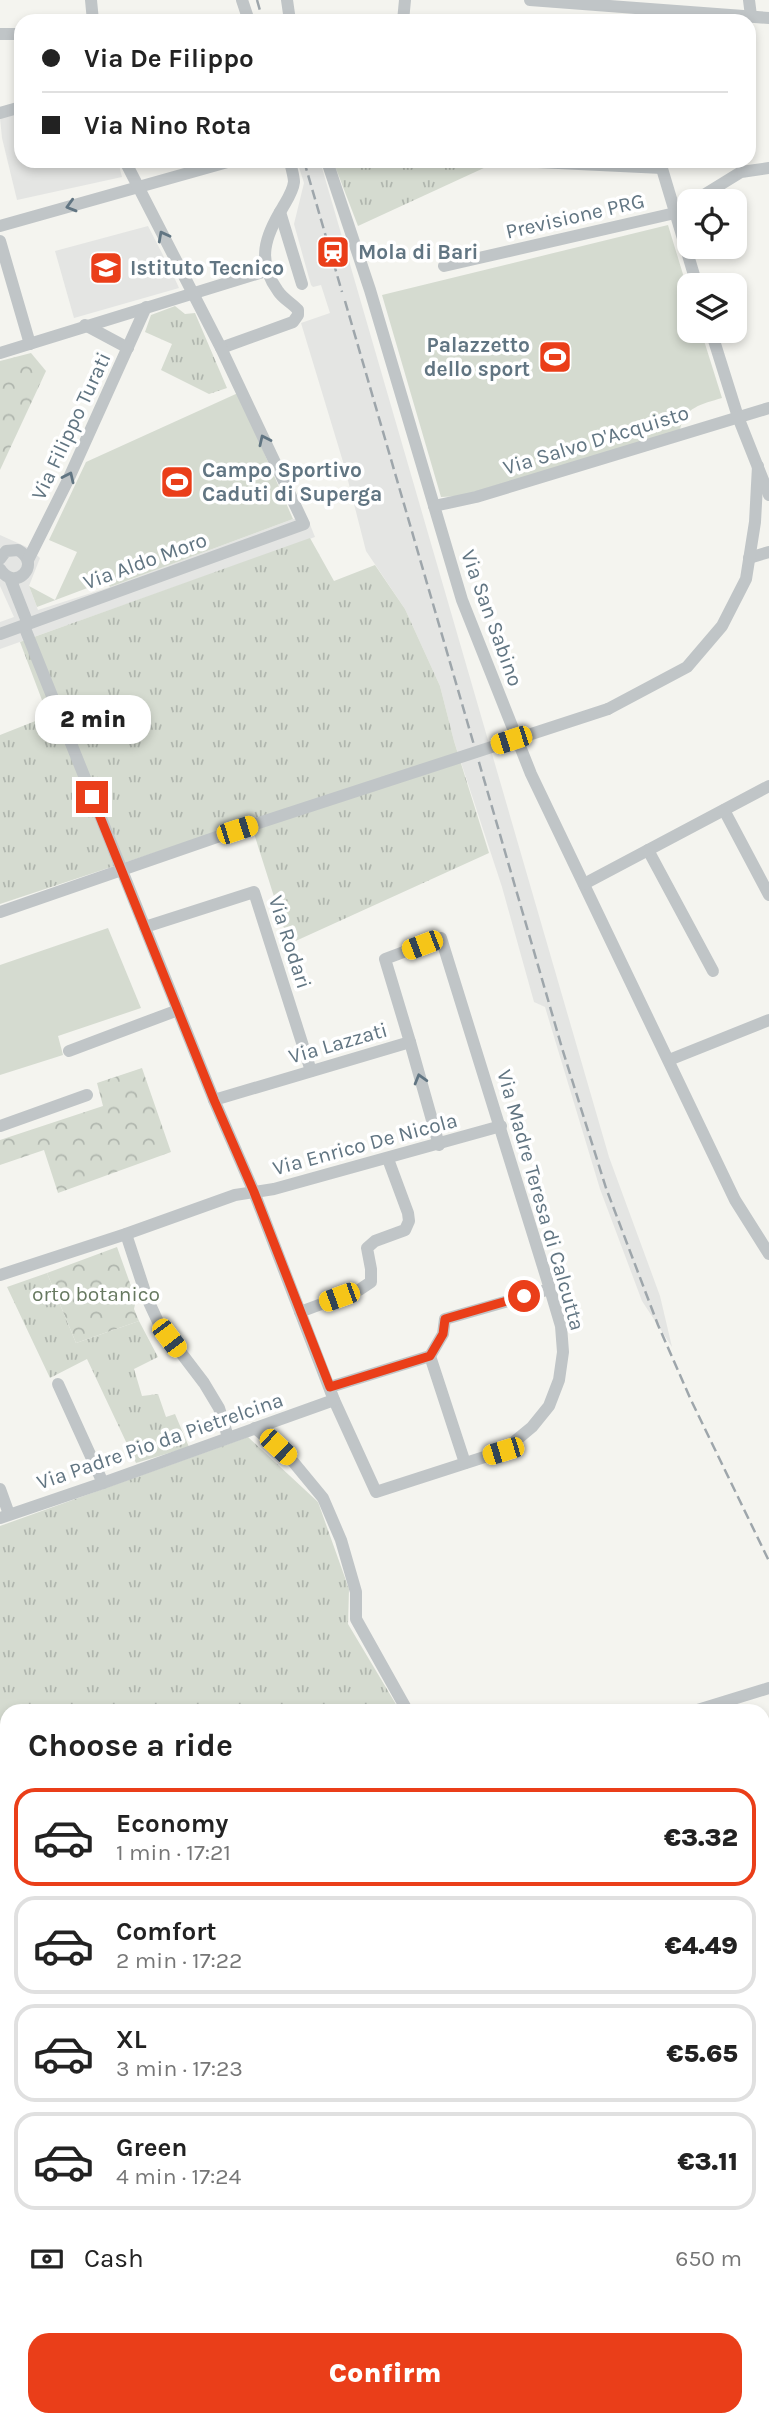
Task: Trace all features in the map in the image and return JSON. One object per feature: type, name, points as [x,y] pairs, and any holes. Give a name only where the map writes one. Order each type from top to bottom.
[{"type":"street","points":[[530,0],[588,2],[614,6],[666,5],[736,14]]},
{"type":"street","points":[[614,6],[616,14]]},
{"type":"street","points":[[128,168],[221,348],[293,321],[298,315],[298,310],[280,295],[266,271],[265,251],[268,233],[294,184],[291,168]]},
{"type":"street","points":[[0,226],[206,168]]},
{"type":"street","name":"Via San Sabino","points":[[329,168],[370,290],[462,600],[509,723],[734,1200],[769,1254]]},
{"type":"street","points":[[662,168],[693,273]]},
{"type":"street","points":[[713,189],[741,172],[769,168]]},
{"type":"street","points":[[279,212],[302,284]]},
{"type":"street","name":"Previsione PRG","points":[[444,266],[675,213]]},
{"type":"street","points":[[0,241],[30,344]]},
{"type":"street","points":[[0,353],[266,271]]},
{"type":"street","name":"Via Filippo Turati","points":[[13,578],[27,570],[28,560],[68,480],[146,307]]},
{"type":"street","points":[[85,325],[128,348]]},
{"type":"street","points":[[715,343],[738,417],[769,495]]},
{"type":"street","name":"Via Aldo Moro","points":[[0,634],[304,524],[221,348]]},
{"type":"street","name":"Via Salvo D'Acquisto","points":[[434,506],[475,498],[769,408]]},
{"type":"street","points":[[0,912],[237,830],[608,709],[687,667],[722,625],[746,579],[755,522],[758,466]]},
{"type":"street","points":[[2,551],[18,550],[28,560]]},
{"type":"street","points":[[749,558],[769,552]]},
{"type":"street","points":[[0,569],[2,573],[13,578],[122,870],[214,1100],[254,1192],[332,1394]]},
{"type":"street","points":[[584,884],[769,786]]},
{"type":"street","points":[[724,810],[769,895]]},
{"type":"street","points":[[648,850],[713,971]]},
{"type":"street","name":"Via Rodari","points":[[145,927],[254,892],[311,1071]]},
{"type":"street","name":"Via Madre Teresa di Calcutta","points":[[332,1394],[376,1492],[503,1451],[532,1427],[549,1406],[559,1380],[563,1352],[561,1326],[441,937],[385,959],[410,1042]]},
{"type":"street","points":[[69,1051],[178,1010]]},
{"type":"street","points":[[669,1060],[769,1020]]},
{"type":"street","name":"Via Lazzati","points":[[214,1100],[410,1042],[439,1144]]},
{"type":"street","points":[[0,1126],[87,1095]]},
{"type":"street","name":"Via Enrico De Nicola","points":[[1,1272],[126,1234],[235,1195],[274,1189],[501,1126]]},
{"type":"street","points":[[300,1312],[359,1290],[371,1282],[367,1248],[375,1241],[405,1230],[409,1221],[408,1213],[388,1159]]},
{"type":"street","points":[[126,1234],[147,1298],[159,1324],[204,1383],[219,1408],[228,1437]]},
{"type":"street","points":[[465,1463],[430,1356],[443,1334],[445,1319],[550,1289]]},
{"type":"street","name":"Via Padre Pio da Pietrelcina","points":[[4,1516],[255,1428],[332,1394],[430,1356]]},
{"type":"street","points":[[58,1384],[103,1483]]},
{"type":"street","points":[[255,1428],[290,1458],[323,1498],[341,1541],[356,1592],[356,1619],[404,1704]]},
{"type":"street","points":[[0,1489],[4,1516]]},
{"type":"street","points":[[717,1704],[769,1688]]},
{"type":"shaded area","points":[[14,115],[14,168],[120,168],[122,177],[17,200],[2,138],[0,118]]},
{"type":"shaded area","points":[[299,168],[322,168],[609,1157],[660,1296],[672,1347],[642,1301],[600,1189],[545,1007],[534,1002],[502,887],[454,741],[440,686],[405,609],[366,551],[344,465],[301,323],[330,313],[321,285],[311,285],[294,224],[304,183]]},
{"type":"shaded area","points":[[148,226],[165,259],[161,267],[164,275],[174,277],[179,288],[74,318],[55,251]]},
{"type":"shaded area","points":[[307,517],[315,537],[0,649],[0,622],[14,617],[0,586],[0,535],[29,548],[40,558],[29,586],[38,610],[110,587],[293,519]]},
{"type":"green space","points":[[336,168],[484,168],[358,226]]},
{"type":"green space","name":"Palazzetto dello sport","points":[[668,225],[683,273],[677,273],[677,343],[705,343],[722,398],[690,411],[680,430],[461,496],[441,497],[382,295]]},
{"type":"green space","points":[[175,306],[185,314],[195,313],[227,388],[209,394],[161,370],[172,344],[145,332],[151,315]]},
{"type":"green space","points":[[31,353],[46,371],[0,470],[0,361]]},
{"type":"green space","name":"Campo Sportivo Caduti di Superga","points":[[238,393],[293,519],[110,587],[106,581],[37,607],[29,586],[55,600],[77,552],[49,540],[86,462]]},
{"type":"green space","points":[[310,538],[334,581],[375,565],[405,609],[440,686],[489,853],[289,944],[250,821],[0,904],[0,735],[48,716],[20,642]]},
{"type":"green space","points":[[108,928],[141,1008],[58,1036],[63,1055],[0,1075],[0,965]]},
{"type":"green space","points":[[142,1068],[171,1152],[58,1193],[44,1150],[0,1165],[0,1140],[103,1106],[97,1083]]},
{"type":"green space","name":"orto botanico","points":[[117,1247],[136,1300],[134,1309],[139,1321],[76,1343],[47,1273]]},
{"type":"green space","points":[[47,1273],[76,1343],[139,1321],[158,1357],[134,1369],[142,1396],[158,1394],[166,1417],[175,1414],[189,1447],[136,1463],[87,1359],[50,1378],[7,1287]]},
{"type":"green space","points":[[248,1437],[318,1502],[349,1589],[348,1624],[396,1704],[0,1704],[0,1526]]},
{"type":"railway","points":[[257,0],[261,14]]},
{"type":"railway","points":[[306,168],[342,292]]},
{"type":"railway","points":[[345,301],[562,1048],[606,1188],[658,1325],[769,1561]]},
{"type":"place","name":"Mola di Bari","points":[[333,252]]},
{"type":"place","name":"Istituto Tecnico","points":[[106,268]]},
{"type":"place","name":"Palazzetto dello sport","points":[[555,357]]},
{"type":"place","name":"Campo Sportivo Caduti di Superga","points":[[177,482]]},
{"type":"route","points":[[92,797],[254,1192],[330,1387],[430,1356],[443,1334],[445,1319],[524,1296]]}]
